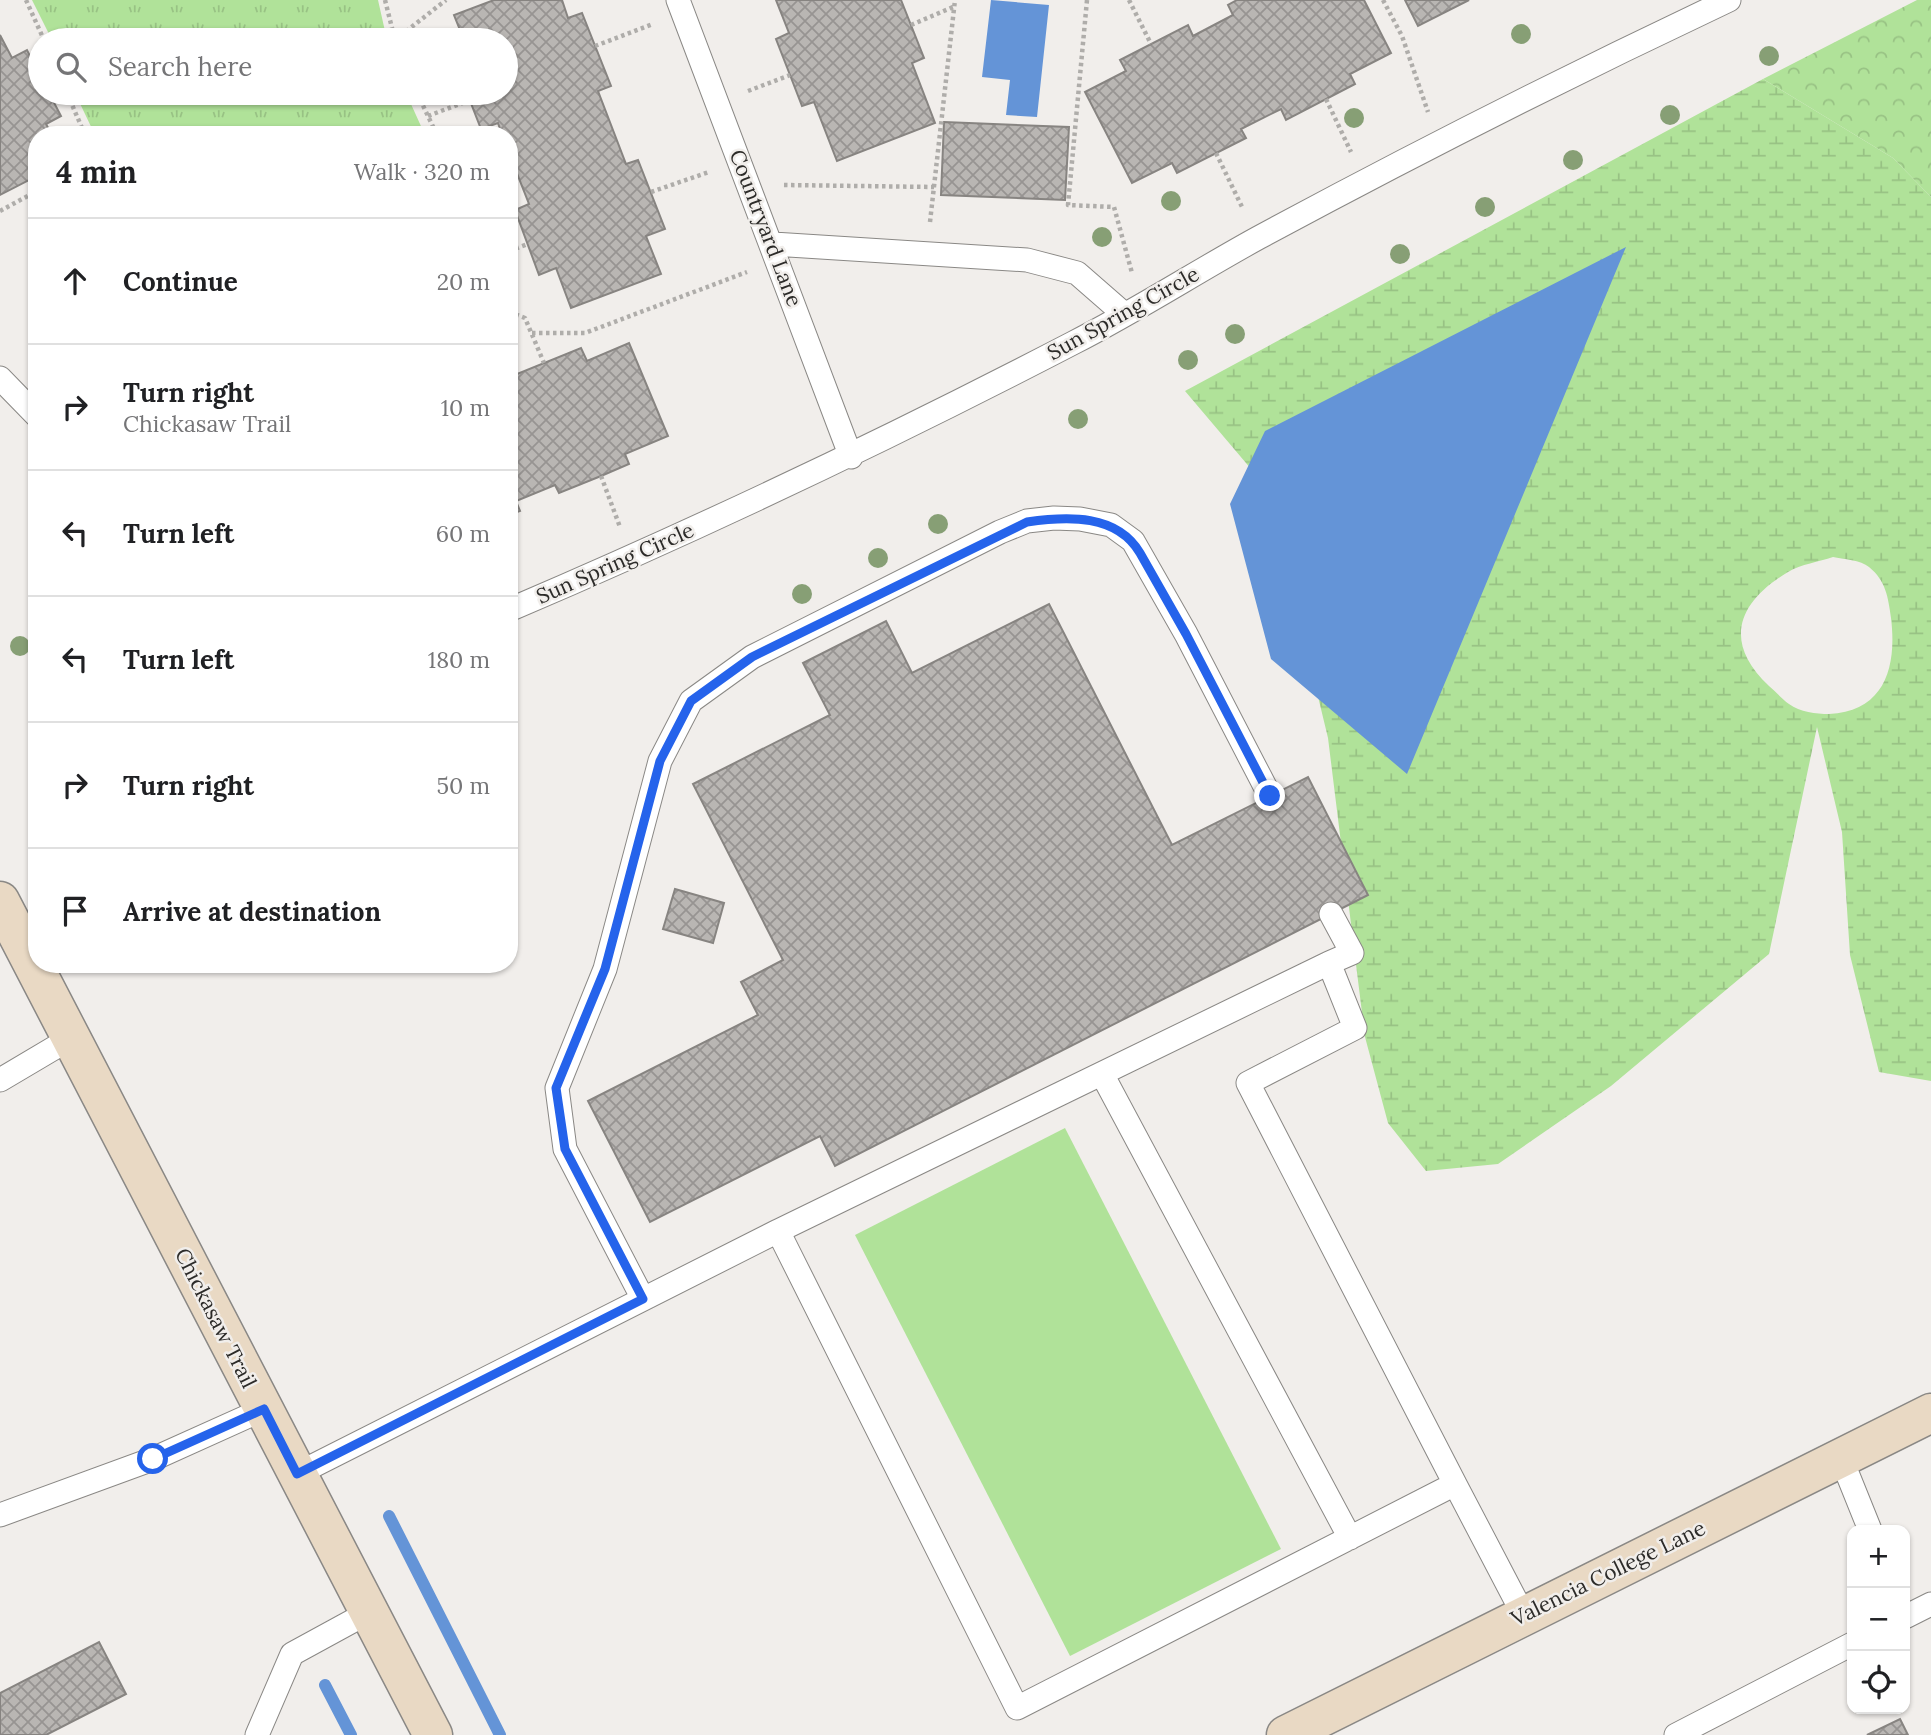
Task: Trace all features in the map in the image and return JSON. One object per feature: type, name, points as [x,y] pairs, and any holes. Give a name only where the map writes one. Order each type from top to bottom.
[{"type":"street","name":"Chickasaw Trail","points":[[0,901],[28,955]]},
{"type":"street","name":"Chickasaw Trail","points":[[37,973],[433,1735]]},
{"type":"street","name":"Valencia College Lane","points":[[1286,1735],[1523,1614],[1931,1413]]},
{"type":"lane","name":"Sun Spring Circle","points":[[518,606],[850,457],[1132,309],[1365,181],[1729,0]]},
{"type":"lane","name":"Countryard Lane","points":[[681,7],[776,252],[850,457]]},
{"type":"lane","points":[[776,252],[926,254],[1027,260],[1077,273],[1132,309]]},
{"type":"lane","points":[[0,378],[28,406]]},
{"type":"lane","points":[[643,1299],[565,1149],[556,1088],[605,969],[660,761],[691,701],[752,657],[1000,532],[1027,522],[1054,518],[1080,519],[1111,525],[1133,541],[1186,634],[1270,796]]},
{"type":"lane","points":[[297,1474],[778,1231],[1352,953],[1331,914]]},
{"type":"lane","points":[[1329,963],[1355,1028],[1248,1083],[1523,1614]]},
{"type":"lane","points":[[0,1080],[71,1038]]},
{"type":"lane","points":[[1102,1074],[1350,1538]]},
{"type":"lane","points":[[778,1231],[1017,1708],[1455,1484]]},
{"type":"lane","points":[[0,1515],[153,1459],[264,1409]]},
{"type":"lane","points":[[1841,1458],[1868,1525]]},
{"type":"lane","points":[[1910,1614],[1931,1604]]},
{"type":"lane","points":[[257,1735],[292,1654],[369,1612]]},
{"type":"lane","points":[[1679,1734],[1847,1647]]},
{"type":"path","points":[[26,0],[39,28]]},
{"type":"path","points":[[385,0],[392,28]]},
{"type":"path","points":[[410,28],[446,0]]},
{"type":"path","points":[[1087,0],[1068,205],[1114,207],[1132,309]]},
{"type":"path","points":[[1129,0],[1151,44]]},
{"type":"path","points":[[1383,0],[1402,36],[1441,144]]},
{"type":"path","points":[[911,24],[954,3]]},
{"type":"path","points":[[926,254],[954,3]]},
{"type":"path","points":[[595,46],[681,7]]},
{"type":"path","points":[[718,102],[790,75]]},
{"type":"path","points":[[1325,99],[1365,181]]},
{"type":"path","points":[[72,105],[81,126]]},
{"type":"path","points":[[423,105],[433,126]]},
{"type":"path","points":[[428,116],[457,105]]},
{"type":"path","points":[[1216,153],[1258,238]]},
{"type":"path","points":[[651,192],[740,160]]},
{"type":"path","points":[[750,184],[934,187]]},
{"type":"path","points":[[0,211],[28,196]]},
{"type":"path","points":[[518,248],[528,244]]},
{"type":"path","points":[[532,333],[585,333],[776,252]]},
{"type":"path","points":[[518,315],[525,318],[544,363]]},
{"type":"path","points":[[601,476],[632,557]]},
{"type":"green space","points":[[32,0],[378,0],[384,28],[46,28]]},
{"type":"green space","points":[[1917,0],[1931,0],[1931,197],[1893,158],[1763,79]]},
{"type":"green space","points":[[1763,79],[1893,158],[1931,197],[1931,1081],[1879,1072],[1850,955],[1842,832],[1817,727],[1769,954],[1611,1086],[1498,1164],[1426,1171],[1388,1123],[1365,1037],[1328,738],[1268,489],[1185,391]],"holes":[[[1833,557],[1866,565],[1883,584],[1891,618],[1892,653],[1883,683],[1875,695],[1863,705],[1848,711],[1814,713],[1789,704],[1754,670],[1745,654],[1741,639],[1742,624],[1757,596],[1771,584],[1799,567]]]},
{"type":"green space","points":[[81,105],[411,105],[421,126],[91,126]]},
{"type":"green space","points":[[1065,1128],[1281,1549],[1070,1656],[855,1235]]},
{"type":"water","points":[[991,0],[1049,5],[1037,117],[1006,115],[1010,80],[982,77]]},
{"type":"water","points":[[1626,247],[1407,774],[1271,659],[1230,504],[1265,431]]},
{"type":"building","points":[[494,0],[562,0],[568,18],[582,13],[611,86],[598,91],[626,164],[638,160],[665,229],[646,236],[661,274],[571,308],[556,268],[539,275],[518,218],[518,209],[529,204],[518,176],[518,126],[499,126],[498,123],[480,126],[472,105],[518,105],[518,28],[459,28],[454,15]]},
{"type":"building","points":[[776,0],[901,0],[924,58],[912,63],[935,123],[837,161],[814,102],[802,106],[776,39],[789,33]]},
{"type":"building","points":[[1237,0],[1364,0],[1391,53],[1350,74],[1355,84],[1286,120],[1281,109],[1241,129],[1246,138],[1177,173],[1172,163],[1132,183],[1085,92],[1126,71],[1120,60],[1188,25],[1193,36],[1233,15],[1228,5]]},
{"type":"building","points":[[1405,0],[1469,0],[1418,26]]},
{"type":"building","points":[[0,35],[12,58],[27,50],[28,52],[28,105],[55,105],[61,116],[46,124],[47,126],[28,126],[28,181],[0,195]]},
{"type":"building","points":[[944,122],[1069,127],[1065,200],[941,195]]},
{"type":"building","points":[[629,343],[668,436],[625,454],[629,464],[601,476],[559,493],[555,485],[518,500],[518,374],[581,348],[587,361]]},
{"type":"building","points":[[1049,604],[1172,845],[1308,777],[1368,895],[835,1166],[820,1136],[650,1222],[588,1101],[758,1015],[741,982],[783,960],[693,784],[830,715],[803,663],[886,621],[912,673]]},
{"type":"building","points":[[675,889],[724,903],[713,943],[663,929]]},
{"type":"building","points":[[99,1642],[126,1694],[46,1735],[0,1735],[0,1693]]},
{"type":"building","points":[[1900,1719],[1908,1735],[1867,1735]]},
{"type":"waterway","points":[[389,1516],[500,1735]]},
{"type":"waterway","points":[[325,1685],[351,1735]]},
{"type":"route","points":[[153,1459],[264,1409],[297,1474],[643,1299],[565,1149],[556,1088],[605,969],[660,761],[691,701],[752,657],[1000,532],[1027,522],[1054,518],[1080,519],[1111,525],[1133,541],[1186,634],[1270,796]]}]
